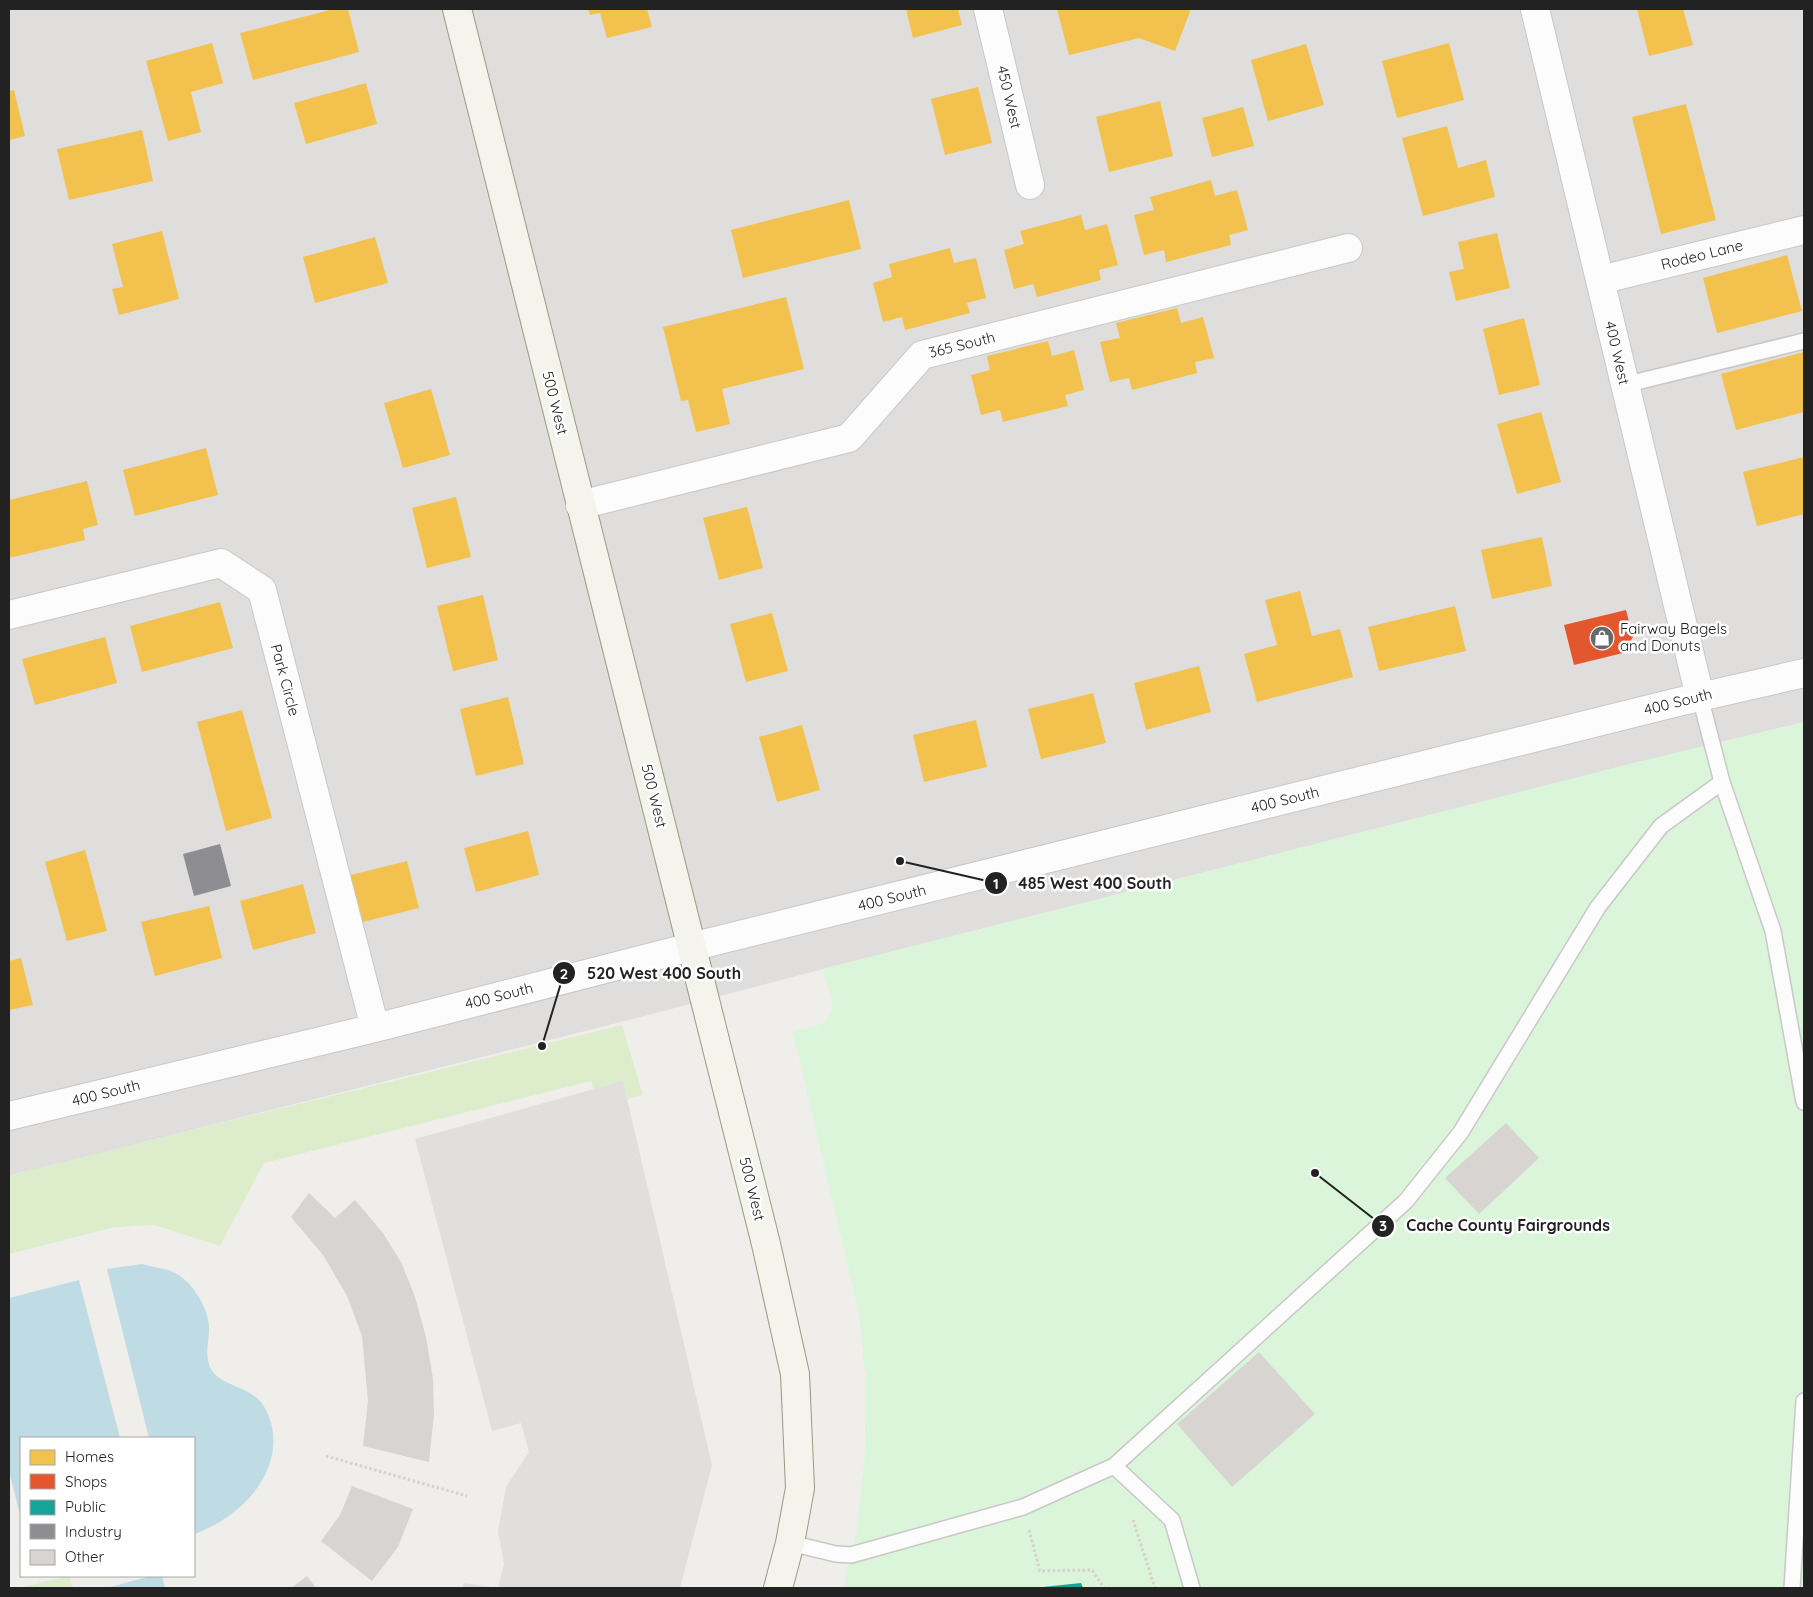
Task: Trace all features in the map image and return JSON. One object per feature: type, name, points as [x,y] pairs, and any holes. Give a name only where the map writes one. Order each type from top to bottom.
[{"type":"street","name":"500 West","points":[[457,9],[766,1244],[795,1374],[800,1488],[790,1543],[778,1588]]},
{"type":"street","name":"450 West","points":[[988,9],[1030,185]]},
{"type":"street","name":"400 West","points":[[1535,9],[1700,697]]},
{"type":"street","name":"Rodeo Lane","points":[[1600,280],[1804,230]]},
{"type":"street","name":"365 South","points":[[580,505],[849,438],[922,355],[1348,248]]},
{"type":"street","name":"Park Circle","points":[[9,615],[221,563],[262,590],[375,1028]]},
{"type":"street","name":"400 South","points":[[9,1116],[375,1028],[691,946],[1804,673]]},
{"type":"lane","points":[[1624,385],[1804,341]]},
{"type":"lane","points":[[1700,697],[1722,782],[1773,931],[1804,1102]]},
{"type":"lane","points":[[790,1543],[836,1554],[851,1555],[1022,1507],[1114,1466],[1406,1201],[1461,1132],[1598,907],[1661,826],[1722,782]]},
{"type":"lane","points":[[1792,1588],[1804,1400]]},
{"type":"lane","points":[[1114,1466],[1172,1520],[1192,1588]]},
{"type":"path","points":[[326,1456],[467,1496]]},
{"type":"path","points":[[1022,1507],[1040,1571],[1092,1570],[1104,1588]]},
{"type":"path","points":[[1146,1556],[1155,1588]]},
{"type":"shaded area","points":[[9,9],[1804,9],[1804,722],[1630,764],[629,1020],[9,1176]]},
{"type":"shaded area","points":[[623,1081],[712,1465],[680,1588],[498,1588],[504,1564],[498,1531],[506,1487],[529,1452],[521,1423],[492,1431],[415,1139]]},
{"type":"shaded area","points":[[464,1583],[498,1588],[462,1588]]},
{"type":"green space","points":[[1804,722],[1804,1588],[843,1588],[856,1534],[865,1453],[866,1382],[859,1314],[793,1032],[825,1023],[833,1008],[823,969],[1630,764]]},
{"type":"green space","points":[[622,1025],[643,1095],[599,1106],[591,1081],[264,1163],[220,1246],[154,1225],[115,1227],[9,1254],[9,1175]]},
{"type":"green space","points":[[69,1577],[73,1588],[19,1588]]},
{"type":"water","points":[[142,1264],[168,1270],[183,1278],[201,1300],[207,1317],[209,1330],[207,1351],[210,1367],[219,1378],[247,1391],[259,1400],[264,1406],[272,1427],[273,1445],[270,1463],[263,1479],[253,1494],[226,1518],[195,1534],[195,1437],[149,1437],[107,1269]]},
{"type":"water","points":[[79,1280],[120,1437],[20,1437],[20,1515],[9,1471],[9,1298]]},
{"type":"water","points":[[147,1577],[162,1577],[165,1588],[106,1588]]},
{"type":"building: Homes","points":[[334,9],[348,9],[359,52],[253,80],[240,33]]},
{"type":"building: Homes","points":[[588,9],[647,9],[652,27],[607,38],[600,13],[590,15]]},
{"type":"building: Homes","points":[[906,9],[958,9],[962,25],[913,38]]},
{"type":"building: Homes","points":[[1057,9],[1191,9],[1175,51],[1139,38],[1069,55]]},
{"type":"building: Homes","points":[[1637,9],[1683,9],[1693,45],[1649,56]]},
{"type":"building: Homes","points":[[212,43],[223,83],[191,92],[201,132],[168,141],[146,61]]},
{"type":"building: Homes","points":[[1449,43],[1464,100],[1397,118],[1382,61]]},
{"type":"building: Homes","points":[[1306,44],[1324,105],[1268,121],[1251,60]]},
{"type":"building: Homes","points":[[366,83],[377,124],[306,144],[294,103]]},
{"type":"building: Homes","points":[[978,87],[992,143],[945,155],[931,99]]},
{"type":"building: Homes","points":[[14,90],[25,136],[9,140],[9,91]]},
{"type":"building: Homes","points":[[1160,101],[1173,156],[1109,172],[1096,117]]},
{"type":"building: Homes","points":[[1686,104],[1716,220],[1661,234],[1632,117]]},
{"type":"building: Homes","points":[[1243,107],[1254,146],[1212,157],[1202,118]]},
{"type":"building: Homes","points":[[1447,126],[1458,168],[1486,160],[1495,197],[1423,216],[1402,138]]},
{"type":"building: Homes","points":[[142,130],[153,181],[69,200],[57,149]]},
{"type":"building: Homes","points":[[1211,180],[1215,196],[1237,190],[1248,230],[1229,235],[1231,245],[1166,262],[1164,250],[1144,255],[1134,215],[1154,210],[1150,197]]},
{"type":"building: Homes","points":[[849,200],[861,249],[743,278],[731,230]]},
{"type":"building: Homes","points":[[1081,215],[1085,230],[1107,224],[1118,265],[1099,270],[1101,280],[1037,297],[1033,284],[1014,289],[1004,250],[1024,244],[1020,231]]},
{"type":"building: Homes","points":[[162,231],[179,299],[119,315],[112,289],[123,287],[112,244]]},
{"type":"building: Homes","points":[[1497,233],[1510,288],[1456,301],[1449,272],[1464,269],[1458,242]]},
{"type":"building: Homes","points":[[375,237],[388,283],[315,303],[303,257]]},
{"type":"building: Homes","points":[[950,248],[954,263],[976,258],[986,298],[967,303],[970,313],[905,330],[902,317],[883,322],[873,283],[892,277],[889,264]]},
{"type":"building: Homes","points":[[1787,255],[1802,311],[1717,333],[1703,278]]},
{"type":"building: Homes","points":[[786,297],[804,369],[722,389],[730,424],[696,432],[688,400],[681,401],[663,327]]},
{"type":"building: Homes","points":[[1177,308],[1181,323],[1203,317],[1214,358],[1195,362],[1197,373],[1132,390],[1129,378],[1110,382],[1100,342],[1120,338],[1116,323]]},
{"type":"building: Homes","points":[[1524,318],[1540,385],[1499,395],[1483,329]]},
{"type":"building: Homes","points":[[1048,341],[1052,356],[1074,350],[1084,390],[1065,395],[1068,406],[1003,422],[1000,410],[981,415],[971,375],[990,370],[987,356]]},
{"type":"building: Homes","points":[[1804,352],[1804,412],[1736,430],[1721,374]]},
{"type":"building: Homes","points":[[431,389],[450,455],[403,468],[384,403]]},
{"type":"building: Homes","points":[[1541,412],[1561,482],[1517,494],[1497,424]]},
{"type":"building: Homes","points":[[206,448],[218,495],[135,516],[123,470]]},
{"type":"building: Homes","points":[[1804,457],[1804,514],[1757,526],[1743,472]]},
{"type":"building: Homes","points":[[87,481],[98,525],[83,529],[85,540],[9,558],[9,500]]},
{"type":"building: Homes","points":[[456,497],[471,557],[427,568],[412,508]]},
{"type":"building: Homes","points":[[747,507],[763,568],[719,580],[703,518]]},
{"type":"building: Homes","points":[[1542,537],[1552,586],[1492,599],[1481,550]]},
{"type":"building: Homes","points":[[1300,591],[1312,636],[1340,629],[1353,677],[1257,702],[1244,654],[1277,645],[1265,600]]},
{"type":"building: Homes","points":[[483,595],[498,660],[453,671],[437,606]]},
{"type":"building: Homes","points":[[220,602],[233,648],[142,672],[130,626]]},
{"type":"building: Homes","points":[[1455,606],[1466,651],[1379,671],[1368,627]]},
{"type":"building: Homes","points":[[772,613],[788,671],[746,682],[730,624]]},
{"type":"building: Homes","points":[[105,637],[117,683],[35,705],[22,659]]},
{"type":"building: Homes","points":[[1199,666],[1211,712],[1146,730],[1134,683]]},
{"type":"building: Homes","points":[[1093,693],[1106,743],[1041,759],[1028,709]]},
{"type":"building: Homes","points":[[508,697],[524,764],[476,776],[460,709]]},
{"type":"building: Homes","points":[[242,710],[272,818],[226,831],[197,722]]},
{"type":"building: Homes","points":[[976,720],[987,767],[924,782],[913,735]]},
{"type":"building: Homes","points":[[802,725],[820,790],[777,802],[759,737]]},
{"type":"building: Homes","points":[[528,831],[539,875],[476,892],[464,848]]},
{"type":"building: Homes","points":[[85,850],[107,931],[67,941],[45,862]]},
{"type":"building: Homes","points":[[407,861],[419,908],[359,923],[347,876]]},
{"type":"building: Homes","points":[[303,884],[316,933],[253,950],[240,901]]},
{"type":"building: Homes","points":[[209,906],[222,958],[155,976],[141,922]]},
{"type":"building: Homes","points":[[21,958],[33,1005],[9,1010],[9,961]]},
{"type":"building: Shops","points":[[1626,610],[1633,637],[1623,653],[1574,665],[1564,625]]},
{"type":"building: Public","points":[[1081,1583],[1083,1588],[1043,1588],[1043,1587]]},
{"type":"building: Industry","points":[[220,844],[231,886],[194,896],[183,854]]},
{"type":"building: Other","points":[[1506,1123],[1539,1158],[1479,1214],[1445,1178]]},
{"type":"building: Other","points":[[309,1193],[335,1218],[355,1200],[383,1233],[402,1264],[415,1297],[426,1337],[433,1379],[434,1414],[429,1462],[363,1446],[368,1401],[362,1336],[347,1296],[323,1255],[291,1217]]},
{"type":"building: Other","points":[[1259,1352],[1315,1414],[1232,1487],[1177,1424]]},
{"type":"building: Other","points":[[352,1486],[413,1509],[398,1547],[372,1581],[321,1541],[340,1515]]},
{"type":"building: Other","points":[[307,1576],[316,1588],[291,1588]]},
{"type":"place","name":"Fairway Bagels and Donuts","points":[[1602,638]]},
{"type":"place","name":"485 West 400 South","points":[[900,861]]},
{"type":"place","name":"520 West 400 South","points":[[542,1046]]},
{"type":"place","name":"Cache County Fairgrounds","points":[[1315,1173]]}]
